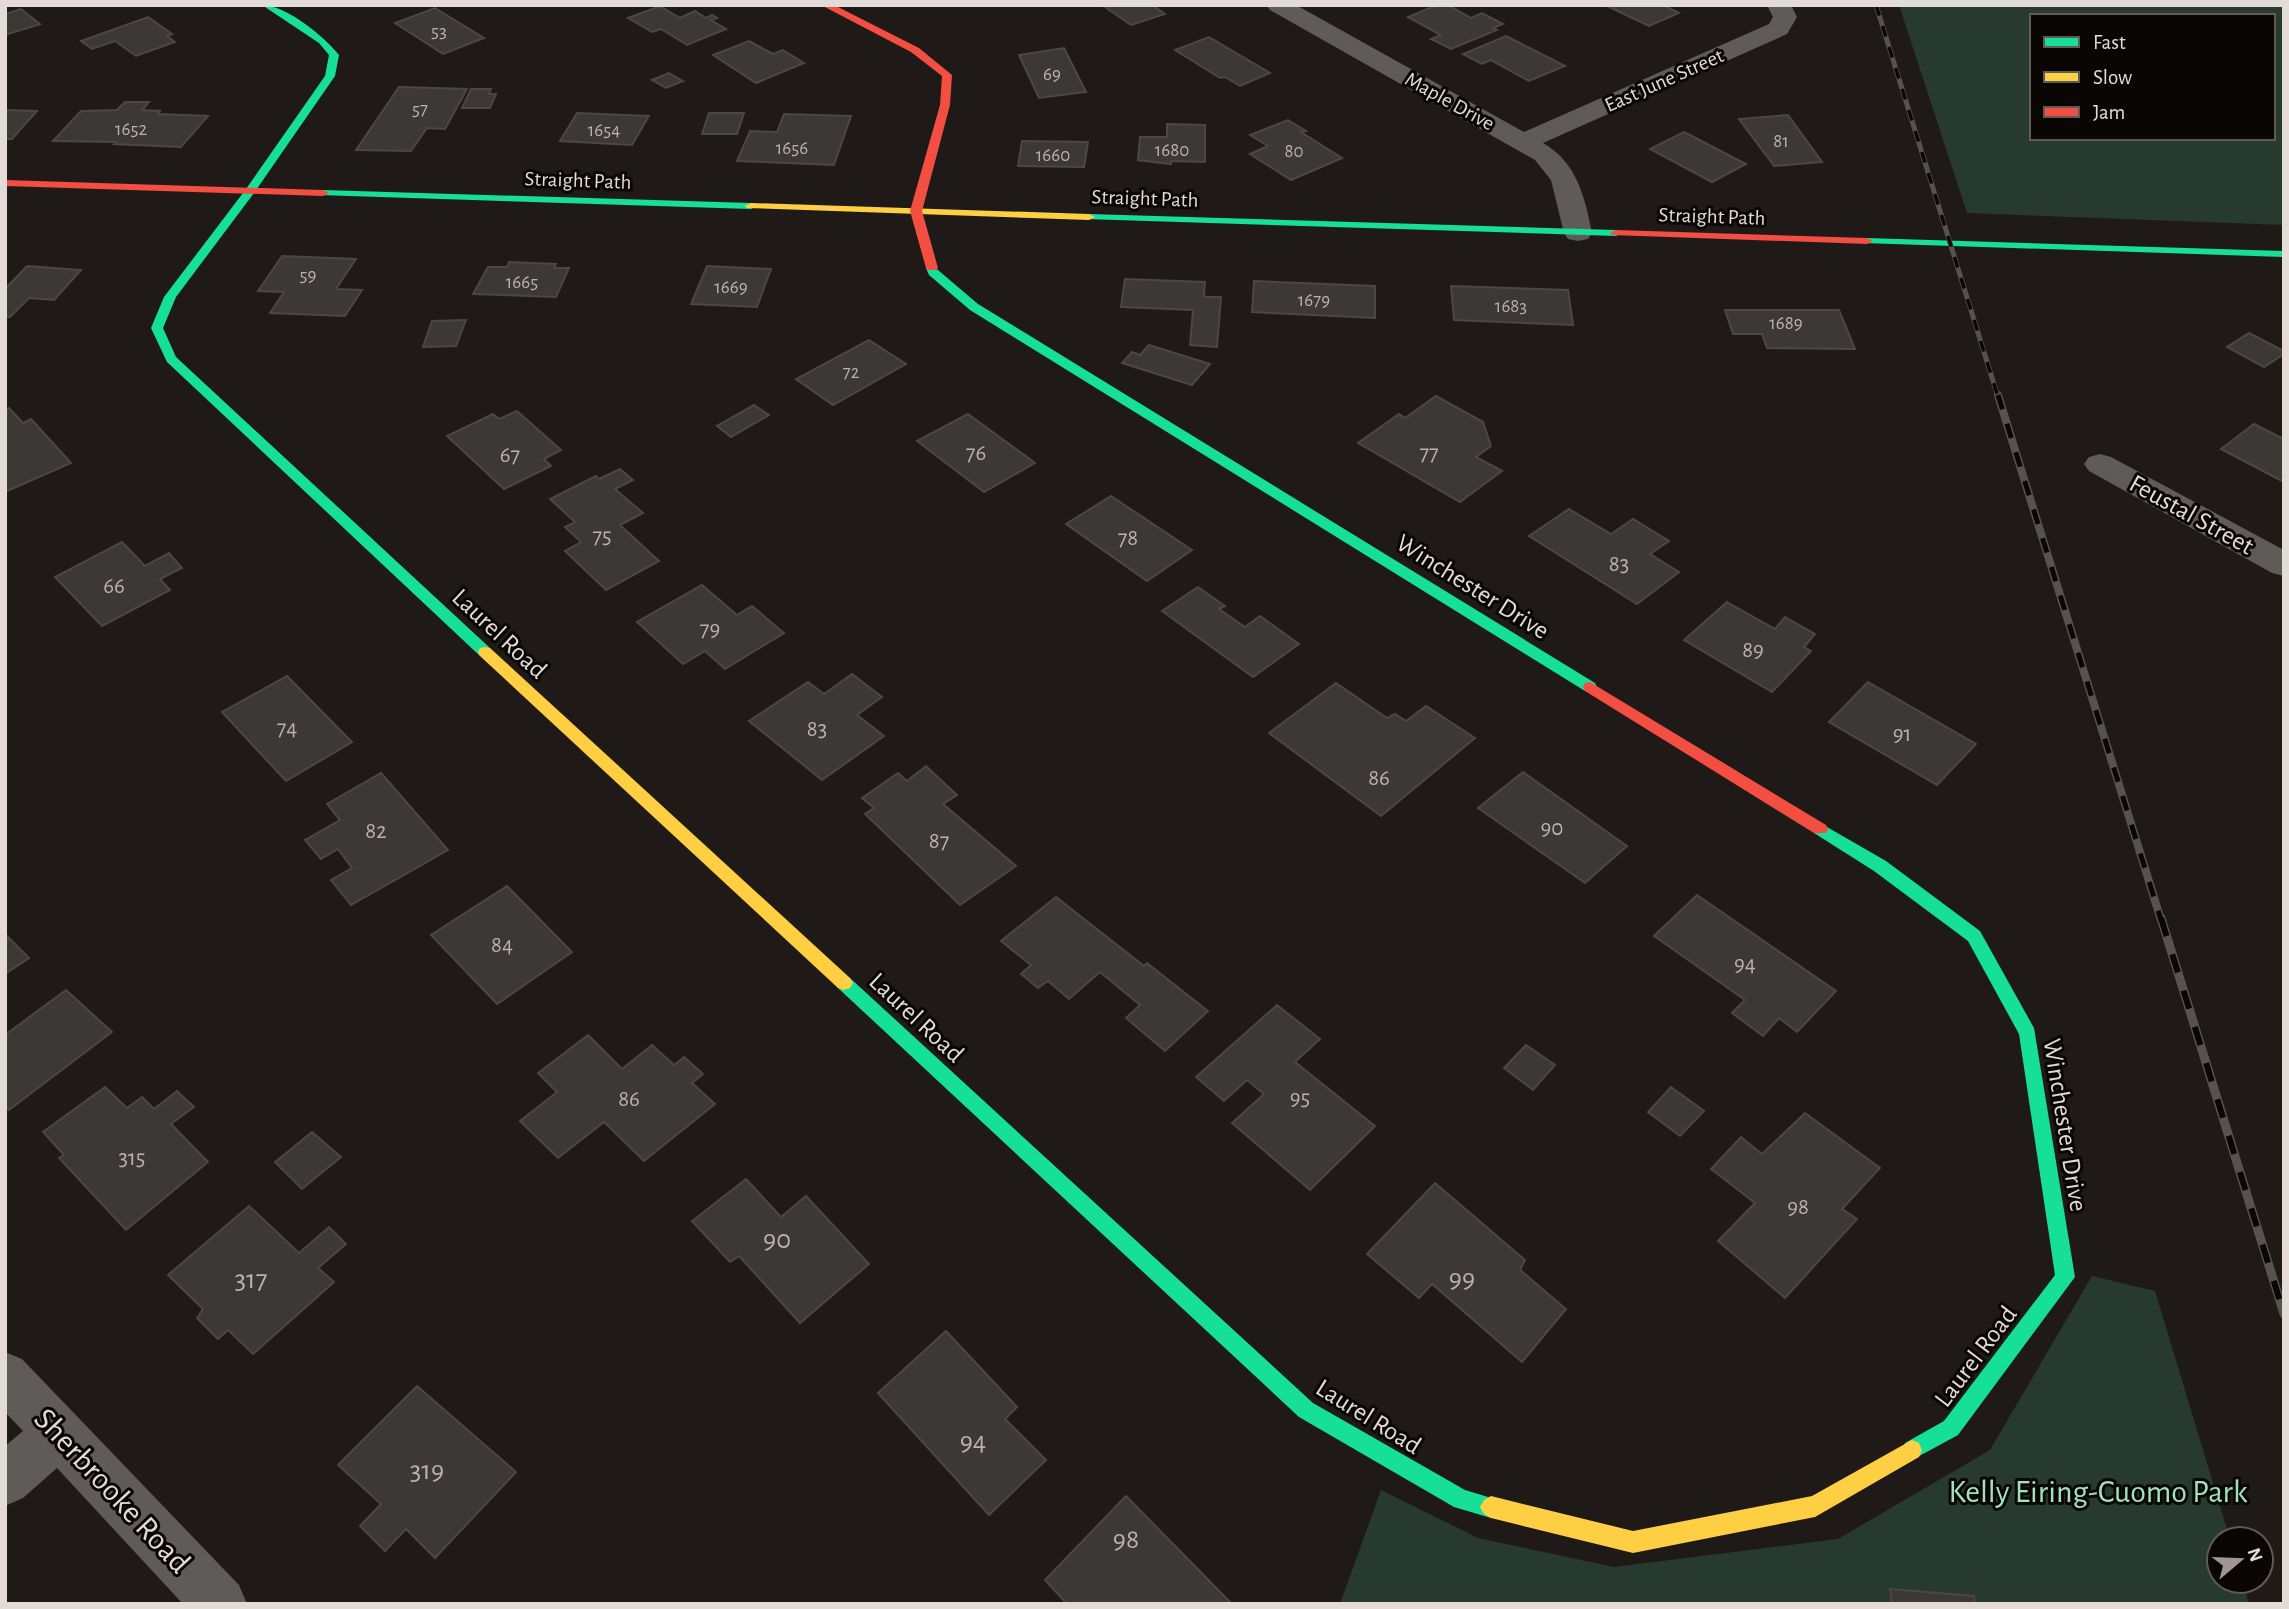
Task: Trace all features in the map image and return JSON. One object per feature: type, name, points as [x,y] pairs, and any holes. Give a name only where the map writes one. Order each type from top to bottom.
[{"type":"street","name":"Laurel Road","points":[[268,5],[322,41],[334,55],[330,76],[250,191],[170,297],[157,328],[171,359],[239,425],[1306,1410],[1461,1500],[1633,1542],[1815,1506],[1951,1428],[2065,1277]]},
{"type":"street","points":[[826,5],[915,50],[947,75],[946,105],[916,211]]},
{"type":"street","name":"Maple Drive","points":[[1278,5],[1524,142],[1553,162],[1561,172],[1569,191],[1577,233]]},
{"type":"street","name":"East June Street","points":[[1524,142],[1779,29],[1785,17],[1779,5]]},
{"type":"street","name":"Straight Path","points":[[5,183],[2284,254]]},
{"type":"street","name":"Winchester Drive","points":[[916,211],[933,273],[974,307],[1880,866],[1974,936],[2028,1033],[2065,1277]]},
{"type":"street","name":"Feustal Street","points":[[2099,464],[2284,565]]},
{"type":"street","name":"Sherbrooke Road","points":[[5,1376],[220,1604]]},
{"type":"street","points":[[5,1480],[60,1433]]},
{"type":"green space","points":[[1899,5],[2284,5],[2284,225],[1967,213]]},
{"type":"green space","name":"Kelly Eiring-Cuomo Park","points":[[2092,1276],[2155,1291],[2226,1525],[2205,1525],[2205,1595],[2247,1595],[2249,1604],[1340,1604],[1381,1490],[1478,1538],[1614,1567],[1838,1539],[1990,1450]]},
{"type":"building","points":[[1102,5],[1152,5],[1165,14],[1131,25]]},
{"type":"building","points":[[1437,5],[1448,5],[1471,18],[1482,13],[1503,24],[1493,28],[1497,30],[1451,49],[1431,39],[1441,35],[1408,17]]},
{"type":"building","points":[[1605,5],[1663,5],[1679,13],[1649,26]]},
{"type":"building","points":[[660,6],[680,18],[695,11],[706,18],[712,15],[717,18],[711,20],[726,29],[687,45],[661,29],[652,32],[628,18]]},
{"type":"building","points":[[435,8],[484,38],[443,54],[395,23]]},
{"type":"building","points":[[21,9],[40,24],[5,35],[5,14]]},
{"type":"building","points":[[148,17],[172,34],[167,36],[175,42],[136,56],[115,41],[92,49],[81,41]]},
{"type":"building","points":[[1506,36],[1565,66],[1529,81],[1491,60],[1482,64],[1463,54]]},
{"type":"building","points":[[1209,37],[1270,73],[1240,86],[1225,77],[1220,78],[1175,50]]},
{"type":"building","points":[[749,41],[773,54],[783,50],[804,63],[756,83],[713,55]]},
{"type":"building","points":[[1064,48],[1086,92],[1039,98],[1019,55]]},
{"type":"building","points":[[669,73],[683,81],[666,88],[652,80]]},
{"type":"building","points":[[399,87],[467,89],[445,129],[427,128],[411,151],[356,150]]},
{"type":"building","points":[[471,89],[491,89],[489,94],[496,94],[490,108],[462,108]]},
{"type":"building","points":[[125,102],[149,102],[142,110],[160,111],[158,114],[208,116],[181,147],[53,141],[81,111],[117,110]]},
{"type":"building","points":[[5,110],[37,111],[12,139],[5,139]]},
{"type":"building","points":[[577,113],[649,116],[632,145],[560,141]]},
{"type":"building","points":[[709,113],[744,113],[737,134],[702,134]]},
{"type":"building","points":[[784,114],[851,116],[834,165],[737,161],[750,131],[777,132]]},
{"type":"building","points":[[1788,115],[1822,162],[1774,166],[1739,119]]},
{"type":"building","points":[[1288,120],[1306,131],[1301,132],[1342,158],[1291,180],[1250,154],[1268,146],[1250,135]]},
{"type":"building","points":[[1167,124],[1205,125],[1205,162],[1171,161],[1171,164],[1138,160],[1140,137],[1167,137]]},
{"type":"building","points":[[1684,132],[1746,164],[1712,182],[1650,149]]},
{"type":"building","points":[[1022,141],[1088,142],[1084,167],[1018,166]]},
{"type":"building","points":[[282,256],[356,259],[336,289],[362,290],[345,316],[270,313],[284,292],[258,291]]},
{"type":"building","points":[[509,262],[556,264],[554,268],[569,268],[556,297],[473,294],[488,267],[507,267]]},
{"type":"building","points":[[27,266],[81,270],[54,300],[29,298],[10,317],[5,317],[5,289]]},
{"type":"building","points":[[707,266],[771,269],[757,307],[691,304]]},
{"type":"building","points":[[1125,279],[1205,282],[1204,297],[1221,297],[1217,347],[1190,345],[1193,310],[1121,307]]},
{"type":"building","points":[[1254,281],[1375,286],[1375,318],[1252,312]]},
{"type":"building","points":[[1451,286],[1568,290],[1573,325],[1454,320]]},
{"type":"building","points":[[1725,310],[1839,310],[1855,349],[1767,348],[1762,334],[1733,334]]},
{"type":"building","points":[[466,320],[456,346],[423,347],[432,321]]},
{"type":"building","points":[[2249,333],[2284,351],[2284,354],[2264,367],[2227,347]]},
{"type":"building","points":[[869,340],[906,364],[833,405],[796,379]]},
{"type":"building","points":[[1149,345],[1210,364],[1192,385],[1122,363],[1132,352],[1140,355]]},
{"type":"building","points":[[1436,396],[1483,422],[1491,446],[1476,457],[1502,471],[1460,502],[1358,443],[1399,414],[1405,418]]},
{"type":"building","points":[[754,405],[769,415],[731,437],[717,426]]},
{"type":"building","points":[[9,408],[23,423],[31,419],[71,463],[5,492],[5,410]]},
{"type":"building","points":[[517,411],[561,450],[544,459],[551,466],[504,489],[447,436],[493,414],[499,419]]},
{"type":"building","points":[[968,414],[1035,463],[984,492],[917,441]]},
{"type":"building","points":[[2254,424],[2284,439],[2284,482],[2221,449]]},
{"type":"building","points":[[620,469],[633,480],[615,489],[643,513],[620,525],[659,561],[606,590],[565,551],[581,542],[565,527],[575,522],[550,499],[596,476],[599,479]]},
{"type":"building","points":[[1111,496],[1192,550],[1147,581],[1066,524]]},
{"type":"building","points":[[1569,509],[1611,534],[1633,519],[1669,541],[1650,554],[1679,572],[1637,604],[1529,536]]},
{"type":"building","points":[[122,542],[145,566],[169,553],[182,568],[160,579],[170,590],[102,626],[55,577]]},
{"type":"building","points":[[702,585],[737,615],[752,606],[784,633],[725,669],[705,651],[683,664],[637,622]]},
{"type":"building","points":[[1198,587],[1225,606],[1219,609],[1245,627],[1260,616],[1299,644],[1253,677],[1162,611]]},
{"type":"building","points":[[1727,602],[1775,629],[1785,617],[1815,634],[1804,647],[1811,651],[1772,692],[1684,640]]},
{"type":"building","points":[[852,674],[882,697],[857,715],[884,736],[822,780],[749,721],[808,682],[824,694]]},
{"type":"building","points":[[287,676],[352,742],[286,781],[222,712]]},
{"type":"building","points":[[1868,682],[1976,744],[1937,785],[1829,722]]},
{"type":"building","points":[[1336,683],[1387,718],[1395,714],[1406,721],[1426,706],[1475,738],[1381,816],[1269,733]]},
{"type":"building","points":[[926,766],[957,795],[943,804],[1016,866],[960,905],[865,814],[874,808],[862,798],[898,773],[907,781]]},
{"type":"building","points":[[1523,772],[1627,846],[1585,883],[1478,808]]},
{"type":"building","points":[[381,773],[448,850],[351,905],[331,880],[352,868],[338,849],[321,859],[305,840],[340,820],[327,804]]},
{"type":"building","points":[[507,886],[572,952],[497,1004],[431,935]]},
{"type":"building","points":[[1697,895],[1836,991],[1797,1032],[1779,1018],[1763,1036],[1732,1013],[1745,1000],[1654,936]]},
{"type":"building","points":[[1056,897],[1144,966],[1147,963],[1208,1011],[1165,1051],[1126,1018],[1140,1005],[1100,972],[1069,999],[1048,981],[1038,988],[1021,974],[1031,965],[1001,941]]},
{"type":"building","points":[[5,934],[29,958],[5,974]]},
{"type":"building","points":[[66,990],[112,1032],[9,1110],[5,1106],[5,1035]]},
{"type":"building","points":[[1277,1005],[1320,1039],[1295,1062],[1375,1126],[1310,1190],[1232,1123],[1264,1094],[1247,1080],[1224,1101],[1196,1077]]},
{"type":"building","points":[[588,1035],[622,1069],[652,1045],[674,1065],[684,1057],[703,1074],[692,1083],[715,1104],[644,1161],[604,1122],[558,1158],[520,1121],[557,1092],[538,1073]]},
{"type":"building","points":[[1526,1045],[1555,1065],[1533,1090],[1504,1068]]},
{"type":"building","points":[[105,1087],[127,1108],[142,1097],[154,1109],[177,1091],[194,1107],[171,1124],[208,1162],[126,1230],[59,1158],[64,1155],[43,1132]]},
{"type":"building","points":[[1671,1087],[1704,1111],[1680,1136],[1648,1112]]},
{"type":"building","points":[[1805,1113],[1880,1168],[1842,1209],[1857,1219],[1785,1298],[1718,1241],[1755,1203],[1711,1169],[1741,1137],[1762,1154]]},
{"type":"building","points":[[312,1132],[341,1157],[302,1189],[275,1162]]},
{"type":"building","points":[[746,1179],[781,1217],[806,1196],[869,1264],[800,1323],[739,1256],[730,1262],[692,1221]]},
{"type":"building","points":[[1435,1183],[1525,1260],[1520,1270],[1566,1309],[1522,1362],[1432,1284],[1419,1298],[1367,1254]]},
{"type":"building","points":[[249,1206],[299,1253],[329,1227],[346,1244],[318,1268],[334,1282],[253,1354],[228,1330],[218,1339],[197,1318],[203,1309],[168,1275]]},
{"type":"building","points":[[946,1331],[1017,1407],[1005,1419],[1046,1460],[989,1515],[878,1393]]},
{"type":"building","points":[[417,1386],[516,1472],[435,1558],[406,1529],[385,1551],[360,1526],[381,1504],[338,1465]]},
{"type":"building","points":[[1126,1496],[1232,1604],[1067,1604],[1045,1580]]},
{"type":"building","points":[[1890,1589],[1974,1596],[1975,1604],[1892,1604]]},
{"type":"railway","points":[[1876,5],[1998,397]]},
{"type":"railway","points":[[1998,395],[2161,920]]},
{"type":"railway","points":[[2161,918],[2284,1314]]},
{"type":"traffic: fast","points":[[267,5],[322,41],[334,55],[330,76],[250,191],[170,297],[157,328],[171,359],[485,652]]},
{"type":"traffic: fast","points":[[323,193],[751,206]]},
{"type":"traffic: fast","points":[[1089,217],[1616,233]]},
{"type":"traffic: fast","points":[[1867,241],[2284,254]]},
{"type":"traffic: fast","points":[[932,268],[933,273],[974,307],[1590,687]]},
{"type":"traffic: fast","points":[[1820,829],[1880,866],[1974,936],[2028,1033],[2065,1277],[1951,1428],[1912,1450]]},
{"type":"traffic: fast","points":[[844,983],[1306,1410],[1461,1500],[1491,1507]]},
{"type":"traffic: slow","points":[[751,206],[1089,217]]},
{"type":"traffic: slow","points":[[485,652],[844,983]]},
{"type":"traffic: slow","points":[[1491,1507],[1633,1542],[1815,1506],[1912,1450]]},
{"type":"traffic: jam","points":[[826,5],[915,50],[947,75],[945,105],[916,211],[932,268]]},
{"type":"traffic: jam","points":[[5,183],[323,193]]},
{"type":"traffic: jam","points":[[1616,233],[1867,241]]},
{"type":"traffic: jam","points":[[1590,687],[1820,829]]}]
